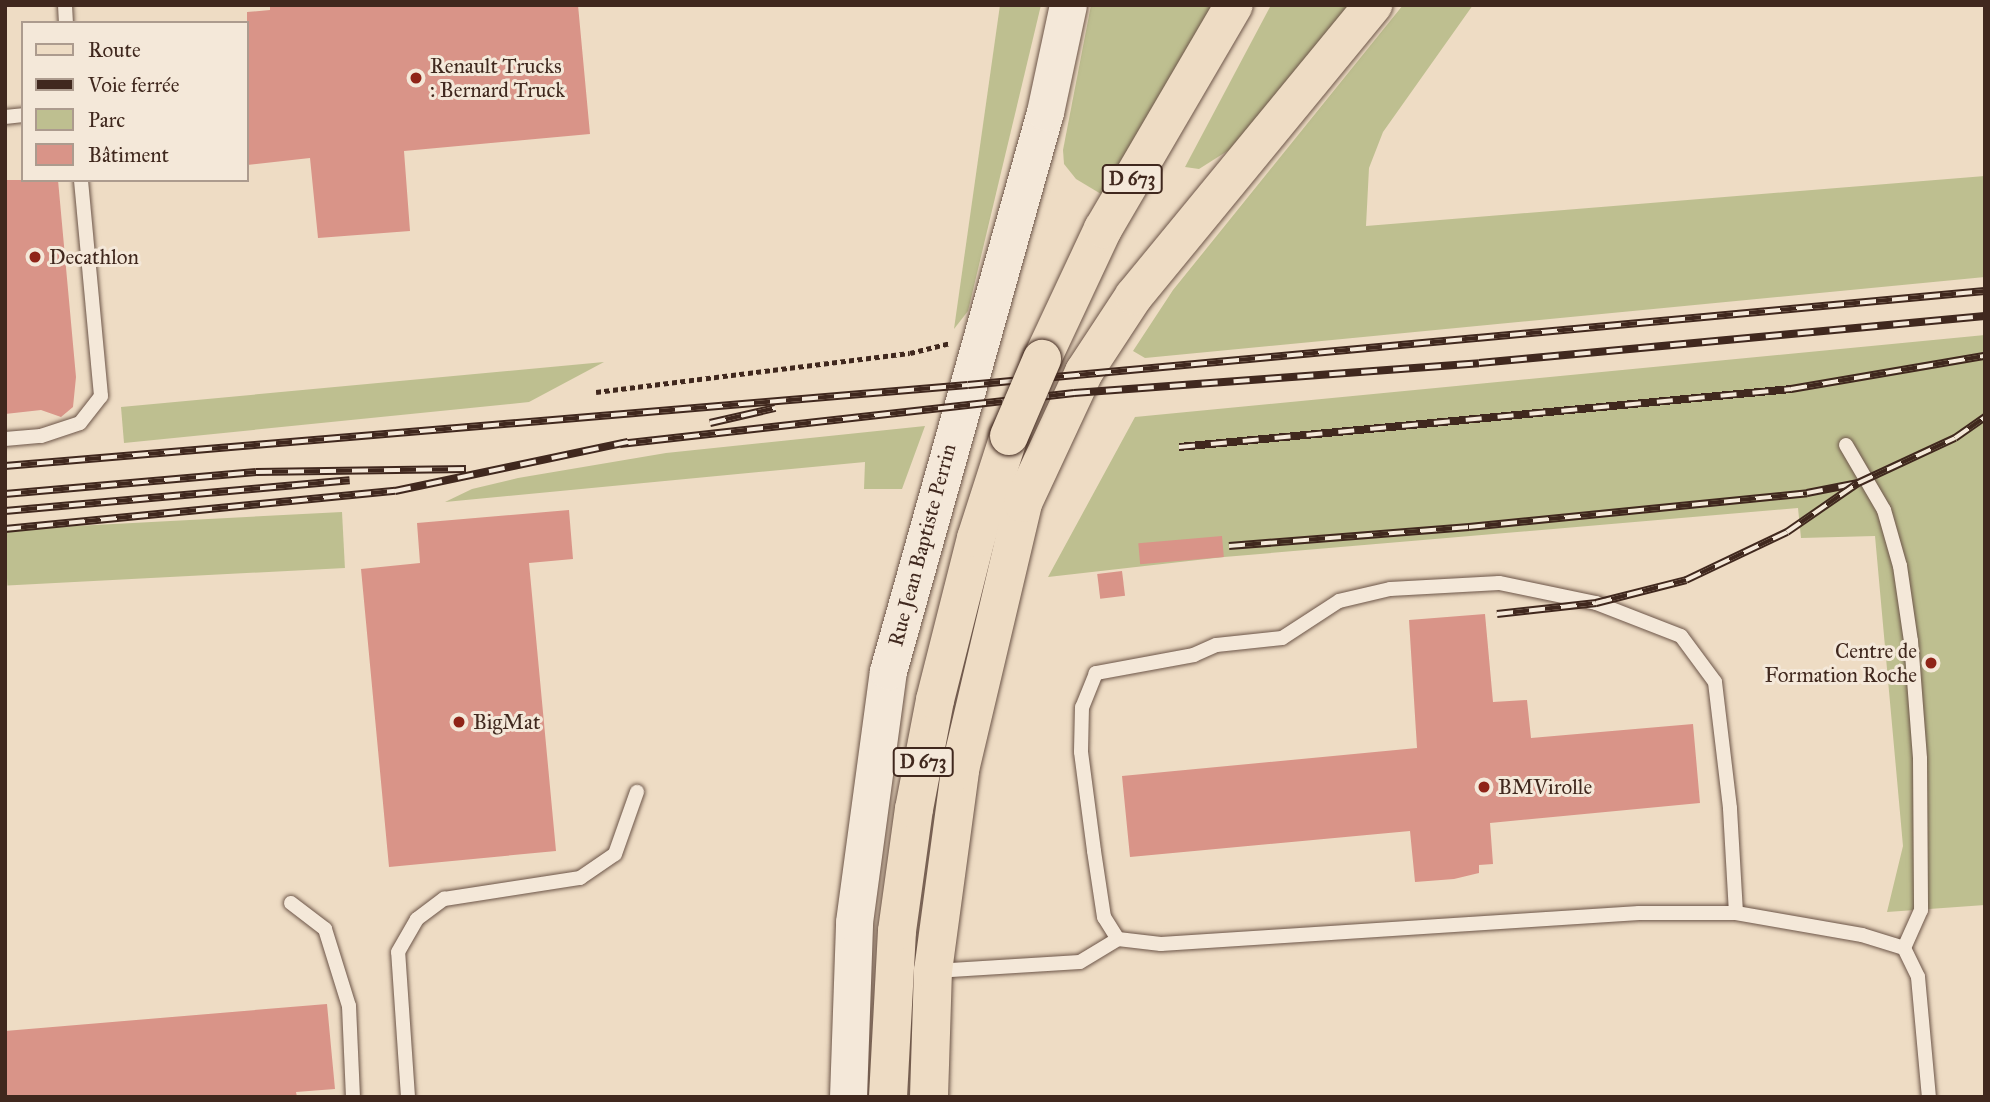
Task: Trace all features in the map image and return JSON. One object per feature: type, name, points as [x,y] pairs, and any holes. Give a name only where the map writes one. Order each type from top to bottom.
[{"type":"main road","name":"Rue Jean Baptiste Perrin","points":[[848,1097],[854,922],[888,671],[1045,112],[1068,5]]},
{"type":"main road","name":"D 673","points":[[888,1097],[897,931],[914,809],[942,673],[976,538],[1009,436],[1103,229],[1234,5]]},
{"type":"main road","points":[[929,1097],[933,971],[960,770],[1023,503],[1045,449],[1084,372],[1134,296],[1373,5]]},
{"type":"lane","points":[[5,439],[41,436],[80,423],[101,396],[81,182]]},
{"type":"lane","points":[[1846,445],[1884,510],[1900,566],[1911,641],[1920,759],[1921,910],[1904,948]]},
{"type":"lane","points":[[1118,939],[1104,918],[1081,752],[1082,707],[1096,673],[1194,655],[1216,645],[1282,638],[1339,601],[1390,589],[1499,583],[1596,603],[1681,636],[1715,682],[1736,913]]},
{"type":"lane","points":[[408,1097],[398,952],[417,919],[444,900],[580,878],[615,853],[637,792]]},
{"type":"lane","points":[[290,903],[325,929],[349,1006],[353,1097]]},
{"type":"lane","points":[[933,971],[1080,962],[1118,939],[1161,944],[1639,914],[1736,913],[1862,935],[1904,948],[1918,977],[1929,1097]]},
{"type":"path","points":[[596,392],[911,353],[982,336]]},
{"type":"green space","points":[[1000,5],[1041,5],[968,311],[954,329]]},
{"type":"green space","points":[[1091,5],[1215,5],[1101,194],[1076,179],[1064,164],[1063,150]]},
{"type":"green space","points":[[1271,5],[1353,5],[1229,150],[1199,169],[1185,167]]},
{"type":"green space","points":[[1403,5],[1473,5],[1383,132],[1369,168],[1366,226],[1985,176],[1985,277],[1145,358],[1133,351],[1173,290]]},
{"type":"green space","name":"Centre de Formation Roche","points":[[1985,335],[1985,905],[1887,912],[1903,846],[1875,536],[1801,538],[1798,508],[1224,557],[1048,577],[1135,417]]},
{"type":"green space","points":[[604,362],[529,402],[124,443],[121,407]]},
{"type":"green space","points":[[925,426],[902,489],[864,489],[865,462],[445,502],[472,489],[518,478],[666,453]]},
{"type":"green space","points":[[342,512],[345,568],[7,586],[5,530]]},
{"type":"building","name":"Renault Trucks : Bernard Truck","points":[[270,5],[578,5],[590,134],[404,151],[410,231],[318,238],[310,158],[248,165],[247,12],[270,10]]},
{"type":"building","name":"Decathlon","points":[[5,180],[58,182],[76,377],[73,407],[61,417],[41,410],[5,414]]},
{"type":"building","points":[[569,510],[573,559],[529,563],[556,851],[389,867],[361,569],[420,563],[417,523]]},
{"type":"building","points":[[1222,536],[1224,557],[1140,564],[1138,543]]},
{"type":"building","points":[[1122,571],[1125,596],[1100,599],[1097,574]]},
{"type":"building","points":[[1485,614],[1493,702],[1527,700],[1531,738],[1693,724],[1700,803],[1490,823],[1493,864],[1479,865],[1479,873],[1454,879],[1415,882],[1410,831],[1130,857],[1122,776],[1417,748],[1409,620]]},
{"type":"building","points":[[327,1004],[335,1089],[296,1092],[297,1097],[5,1097],[5,1031]]},
{"type":"railway","points":[[5,466],[968,385],[1985,291]]},
{"type":"railway","points":[[620,444],[1074,393],[1479,363],[1985,316]]},
{"type":"railway","points":[[1179,447],[1791,389],[1985,356]]},
{"type":"railway","points":[[710,423],[775,408]]},
{"type":"railway","points":[[1497,614],[1596,603],[1686,580],[1787,532],[1858,483],[1955,438],[1985,417]]},
{"type":"railway","points":[[5,529],[395,491],[628,442]]},
{"type":"railway","points":[[5,494],[256,472],[466,469]]},
{"type":"railway","points":[[5,511],[350,480]]},
{"type":"railway","points":[[1229,546],[1469,527],[1807,493],[1858,483]]},
{"type":"place","name":"Renault Trucks : Bernard Truck","points":[[416,78]]},
{"type":"place","name":"Decathlon","points":[[35,257]]},
{"type":"place","name":"Centre de Formation Roche","points":[[1931,663]]},
{"type":"place","name":"BigMat","points":[[459,722]]},
{"type":"place","name":"BMVirolle","points":[[1484,787]]}]
